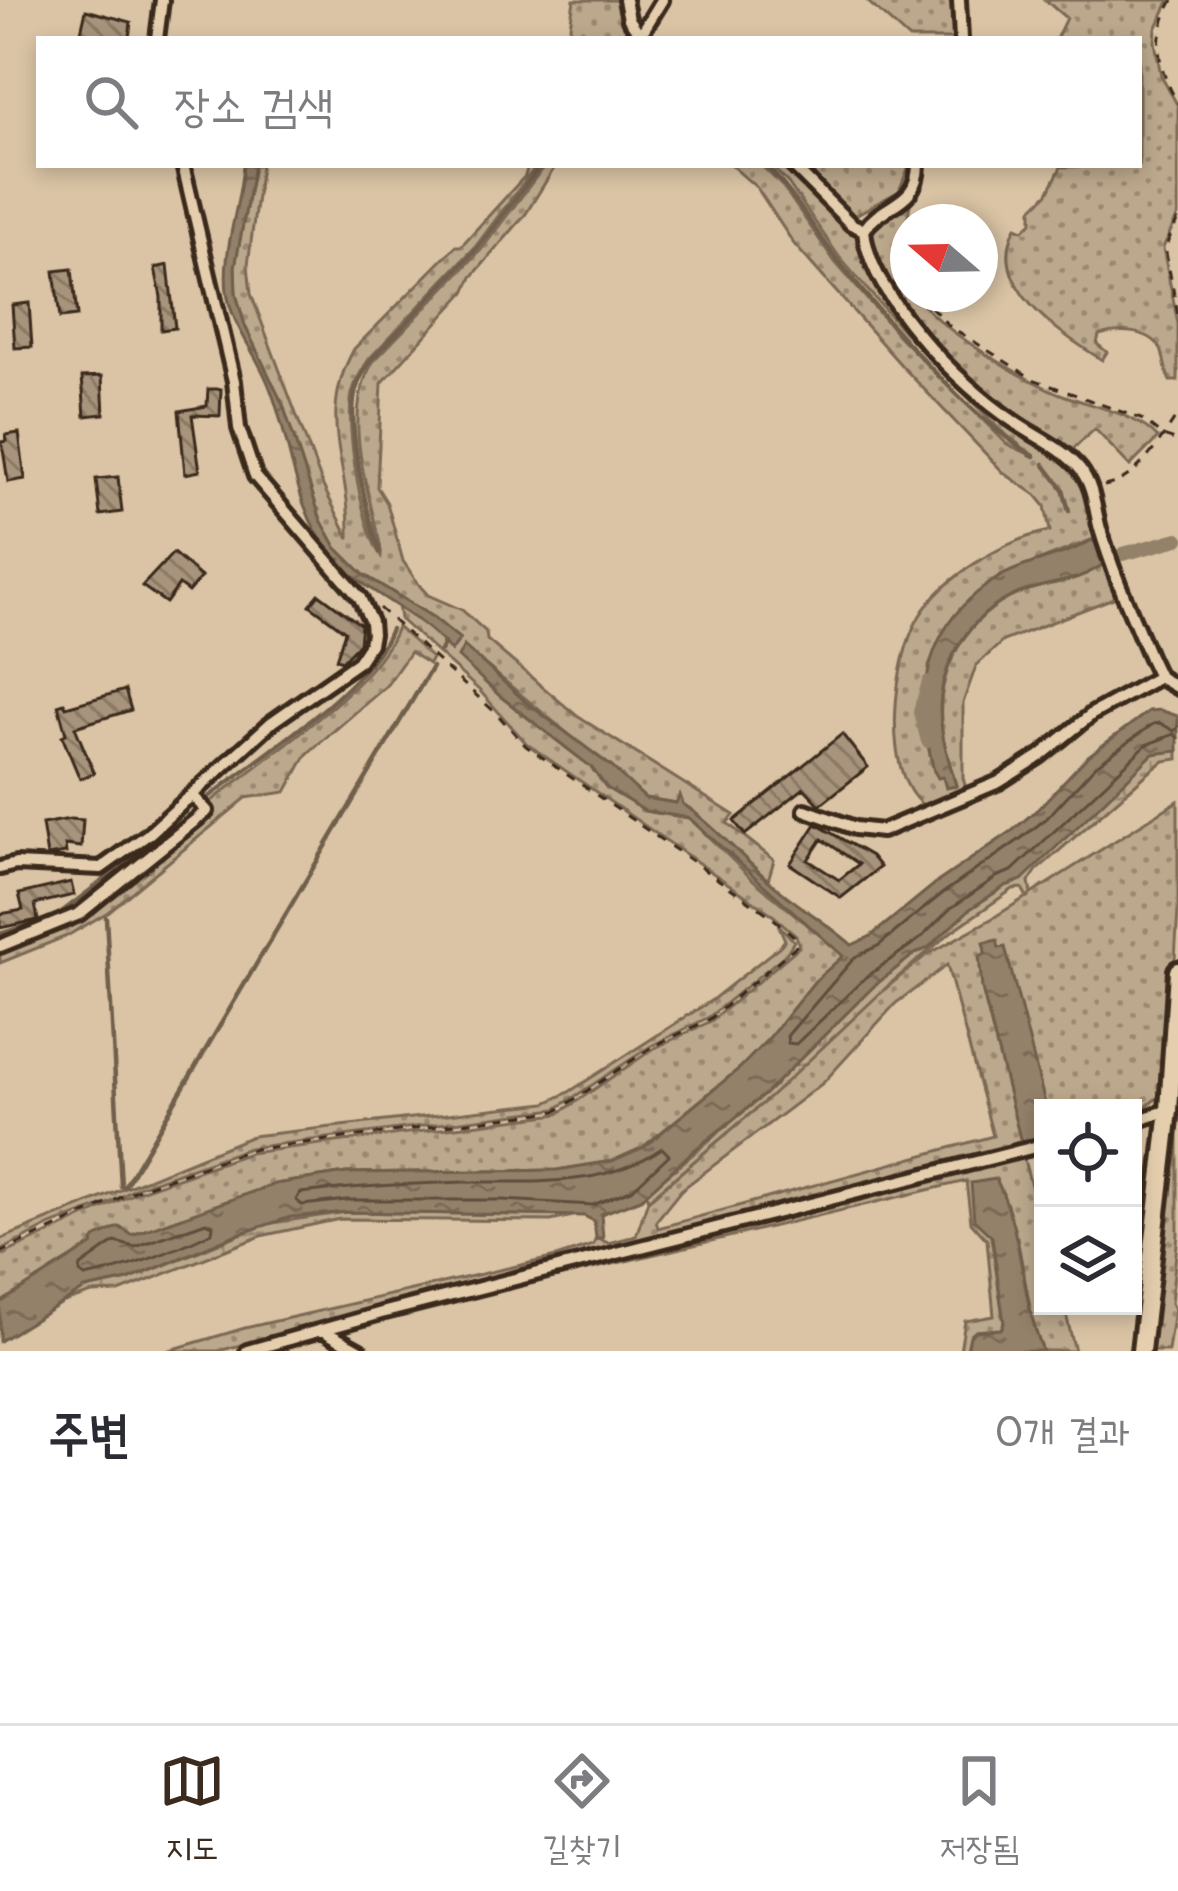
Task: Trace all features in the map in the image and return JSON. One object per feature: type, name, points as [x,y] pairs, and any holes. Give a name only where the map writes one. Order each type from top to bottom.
[{"type":"main road","points":[[1140,1349],[1169,1110],[1178,971]]},
{"type":"street","points":[[157,36],[162,0]]},
{"type":"street","points":[[625,0],[629,19],[641,36]]},
{"type":"street","points":[[643,36],[662,0]]},
{"type":"street","points":[[959,0],[961,36]]},
{"type":"street","points":[[0,868],[16,864],[101,868],[193,796],[272,722],[358,662],[370,644],[367,610],[354,589],[255,476],[246,455],[234,381],[184,168]]},
{"type":"street","points":[[795,168],[851,224],[864,230]]},
{"type":"street","points":[[918,168],[916,185],[908,196],[870,220],[864,230],[871,261],[887,290],[937,353],[984,400],[1070,458],[1091,487],[1114,566],[1159,677],[1178,688]]},
{"type":"street","points":[[806,810],[855,828],[882,831],[999,782],[1092,714],[1159,677]]},
{"type":"street","points":[[0,946],[79,914],[207,811],[193,796]]},
{"type":"street","points":[[1142,1119],[1169,1110]]},
{"type":"street","points":[[247,1351],[1034,1148]]},
{"type":"street","points":[[322,1330],[360,1351]]},
{"type":"path","points":[[1173,0],[1157,42],[1163,75],[1178,103]]},
{"type":"path","points":[[1178,219],[1165,248],[1178,315]]},
{"type":"path","points":[[935,312],[948,326],[1034,380],[1142,419],[1178,441]]},
{"type":"path","points":[[1091,487],[1125,479],[1178,414]]},
{"type":"path","points":[[0,1253],[139,1189],[249,1150],[557,1112],[652,1047],[710,1019],[793,951],[796,940],[789,930],[526,746],[377,606]]},
{"type":"green space","points":[[574,0],[621,0],[636,36],[568,36]]},
{"type":"green space","points":[[866,0],[951,0],[956,36],[906,36]]},
{"type":"green space","points":[[1045,0],[1170,0],[1155,42],[1161,76],[1178,106],[1178,215],[1163,248],[1178,324],[1178,381],[1170,381],[1158,344],[1144,335],[1099,335],[1097,344],[1107,352],[1102,360],[1085,349],[1032,306],[1010,269],[1009,249],[1016,227],[1023,230],[1032,222],[1032,209],[1048,193],[1060,168],[1142,168],[1142,36],[1057,36],[1066,18]]},
{"type":"green space","points":[[253,168],[261,168],[248,265],[251,294],[323,486],[349,538],[336,420],[343,374],[354,349],[461,246],[527,168],[535,168],[476,246],[369,359],[355,385],[350,409],[357,478],[367,524],[381,556],[358,419],[373,362],[481,250],[543,168],[554,168],[525,215],[472,277],[465,292],[382,383],[377,487],[387,503],[403,561],[428,595],[462,610],[486,632],[487,640],[577,716],[734,815],[727,823],[774,860],[768,880],[683,804],[645,798],[464,647],[459,657],[500,696],[591,767],[607,788],[645,811],[689,818],[752,879],[844,955],[814,982],[740,1068],[643,1147],[612,1161],[557,1170],[346,1173],[275,1184],[132,1235],[119,1227],[0,1303],[0,1256],[140,1191],[249,1153],[558,1114],[653,1049],[711,1021],[799,947],[796,935],[769,912],[527,744],[480,691],[400,619],[398,605],[425,623],[451,651],[459,639],[363,574],[336,548],[321,520],[283,405],[245,326],[235,267]]},
{"type":"green space","points":[[734,168],[764,168],[898,335],[1007,444],[1035,457],[1000,430],[903,331],[840,258],[773,168],[789,168],[856,236],[868,263],[890,292],[890,312],[905,312],[953,375],[1067,460],[1088,488],[1102,548],[1091,540],[1000,576],[977,594],[925,700],[925,733],[934,771],[946,787],[956,785],[942,730],[943,687],[969,631],[1020,593],[1085,575],[1108,561],[1116,597],[1003,641],[976,666],[963,703],[967,792],[923,805],[909,789],[896,742],[898,686],[910,636],[929,602],[959,575],[995,551],[1050,531],[1045,506],[1004,473],[794,244],[757,188]]},
{"type":"green space","points":[[809,168],[908,168],[899,191],[850,218]]},
{"type":"green space","points":[[890,213],[890,282],[868,238],[870,227]]},
{"type":"green space","points":[[910,312],[930,312],[1005,366],[1063,395],[1126,417],[1158,438],[1130,466],[1095,429],[1072,450],[980,386]]},
{"type":"green space","points":[[397,627],[432,658],[429,664],[410,652],[386,686],[307,754],[286,792],[246,798],[108,912],[67,936],[0,963],[0,951],[79,918],[210,811],[207,805],[341,699],[385,650]]},
{"type":"green space","points":[[1178,751],[1178,759],[1164,761],[1146,775],[1037,870],[1029,882],[1031,894],[1027,897],[1022,888],[1013,889],[951,932],[769,1098],[648,1200],[646,1193],[764,1095],[874,986],[928,948],[970,909],[1016,883],[1153,754]]},
{"type":"green space","points":[[1178,801],[1178,910],[1168,1077],[1162,1094],[1142,1110],[1142,1099],[1043,1099],[1005,948],[999,949],[997,941],[985,954],[982,989],[1022,1146],[219,1351],[167,1351],[245,1328],[556,1257],[593,1245],[596,1238],[608,1243],[636,1236],[648,1200],[925,956]],"holes":[[[947,965],[993,1136],[658,1228],[656,1221],[681,1190],[823,1083],[896,1003]]]},
{"type":"green space","points":[[778,924],[794,941],[786,954],[709,1017],[651,1046],[556,1109],[249,1148],[138,1187],[0,1251],[0,1240],[252,1136],[546,1103],[712,1000],[780,946],[785,940]]},
{"type":"green space","points":[[1178,1072],[1174,1309],[1168,1351],[1150,1351]]},
{"type":"green space","points":[[1023,1156],[1034,1197],[1034,1315],[1066,1315],[1075,1351],[1043,1351],[1034,1329],[1017,1237],[991,1237],[1004,1323],[1001,1329],[976,1331],[967,1351],[960,1351],[965,1321],[994,1316],[987,1240],[971,1222],[966,1181],[388,1317],[347,1329],[345,1341],[333,1331],[385,1314]]},
{"type":"green space","points":[[347,1212],[573,1216],[551,1221],[340,1219],[261,1236],[119,1292],[92,1293],[51,1306],[85,1289],[128,1280],[265,1224]]},
{"type":"water","points":[[242,168],[253,168],[235,267],[236,294],[245,326],[283,405],[321,520],[336,547],[363,574],[460,639],[451,651],[422,623],[344,568],[318,536],[276,404],[233,316],[227,260]]},
{"type":"water","points":[[1092,540],[1108,561],[1084,575],[1001,603],[984,615],[957,648],[942,688],[940,709],[956,786],[946,788],[943,777],[938,778],[934,771],[925,713],[926,685],[942,635],[977,593],[1003,575]]},
{"type":"water","points":[[464,646],[645,798],[676,803],[680,795],[683,804],[769,881],[852,945],[871,936],[936,883],[1012,831],[1087,757],[1149,711],[1178,716],[1178,751],[1153,754],[1022,880],[970,909],[928,948],[874,986],[764,1095],[641,1199],[601,1214],[603,1238],[596,1238],[594,1221],[584,1216],[347,1212],[291,1217],[128,1280],[85,1289],[0,1341],[0,1303],[92,1245],[95,1238],[119,1227],[132,1235],[275,1184],[346,1173],[557,1170],[612,1161],[644,1147],[740,1068],[814,982],[843,956],[689,818],[645,811],[607,788],[591,767],[458,657]]},
{"type":"water","points":[[997,940],[999,948],[1005,947],[1044,1099],[1034,1099],[1034,1143],[1022,1146],[982,989],[979,956],[985,954],[984,943]]},
{"type":"water","points":[[996,1179],[1012,1221],[1043,1351],[967,1351],[976,1331],[1001,1329],[1004,1323],[992,1237],[974,1220],[971,1183]]},
{"type":"building","points":[[86,10],[131,22],[129,36],[80,36]]},
{"type":"building","points":[[168,265],[175,328],[161,330],[155,268]]},
{"type":"building","points":[[72,269],[77,316],[60,318],[54,271]]},
{"type":"building","points":[[29,303],[32,347],[15,348],[12,305]]},
{"type":"building","points":[[102,376],[104,414],[85,416],[82,377]]},
{"type":"building","points":[[208,389],[221,389],[220,416],[192,415],[200,471],[185,474],[179,411],[207,406]]},
{"type":"building","points":[[19,433],[25,479],[8,482],[2,442],[7,441],[6,435]]},
{"type":"building","points":[[118,477],[122,512],[100,515],[96,479]]},
{"type":"building","points":[[173,553],[201,577],[188,592],[179,585],[166,603],[142,586]]},
{"type":"building","points":[[319,594],[361,625],[359,643],[342,661],[336,659],[345,631],[310,605]]},
{"type":"building","points":[[125,690],[131,710],[75,727],[94,773],[80,779],[62,736],[66,734],[58,705],[66,707]]},
{"type":"building","points":[[842,734],[868,767],[820,805],[804,788],[745,835],[734,821]]},
{"type":"building","points":[[83,820],[81,847],[65,845],[66,853],[47,856],[42,824]]},
{"type":"building","points":[[816,824],[871,856],[880,867],[841,898],[790,864]],"holes":[[[822,839],[859,864],[839,880],[808,860]]]},
{"type":"building","points":[[71,882],[74,895],[35,904],[38,920],[0,928],[0,914],[23,910],[19,894]]},
{"type":"waterway","points":[[380,552],[356,451],[353,410],[359,381],[371,360],[478,248],[539,168]]},
{"type":"waterway","points":[[768,168],[904,339],[956,394],[1034,456]]},
{"type":"waterway","points":[[1044,464],[1063,489],[1069,511]]},
{"type":"waterway","points":[[1123,554],[1178,539]]},
{"type":"waterway","points":[[208,798],[337,697],[379,651],[391,629]]},
{"type":"waterway","points":[[440,651],[444,643]]},
{"type":"waterway","points":[[106,917],[121,1186],[125,1186],[432,667]]},
{"type":"waterway","points":[[928,741],[920,712],[929,682]]},
{"type":"waterway","points":[[0,934],[55,917],[175,826]]}]
